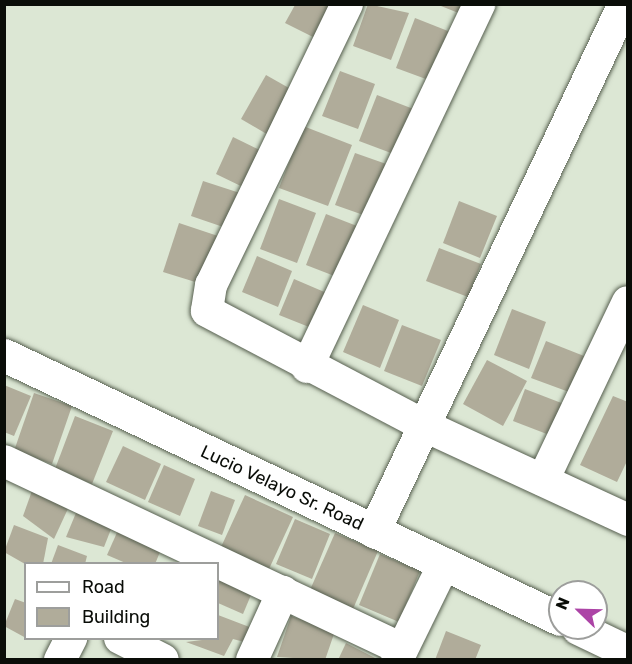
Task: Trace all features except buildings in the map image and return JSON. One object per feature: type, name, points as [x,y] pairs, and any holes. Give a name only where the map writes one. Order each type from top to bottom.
[{"type":"main road","name":"Lucio Velayo Sr. Road","points":[[4,356],[548,614]]},
{"type":"main road","points":[[604,640],[627,651]]},
{"type":"street","points":[[346,4],[205,303],[213,316],[307,367],[425,426],[627,520]]},
{"type":"street","points":[[307,367],[479,4]]},
{"type":"street","points":[[374,532],[624,4]]},
{"type":"street","points":[[543,480],[627,302]]},
{"type":"street","points":[[8,470],[215,562]]},
{"type":"street","points":[[219,564],[283,592],[400,654],[444,564]]},
{"type":"street","points":[[252,660],[283,592]]},
{"type":"street","points":[[60,660],[70,640]]},
{"type":"street","points":[[122,640],[163,660]]}]
